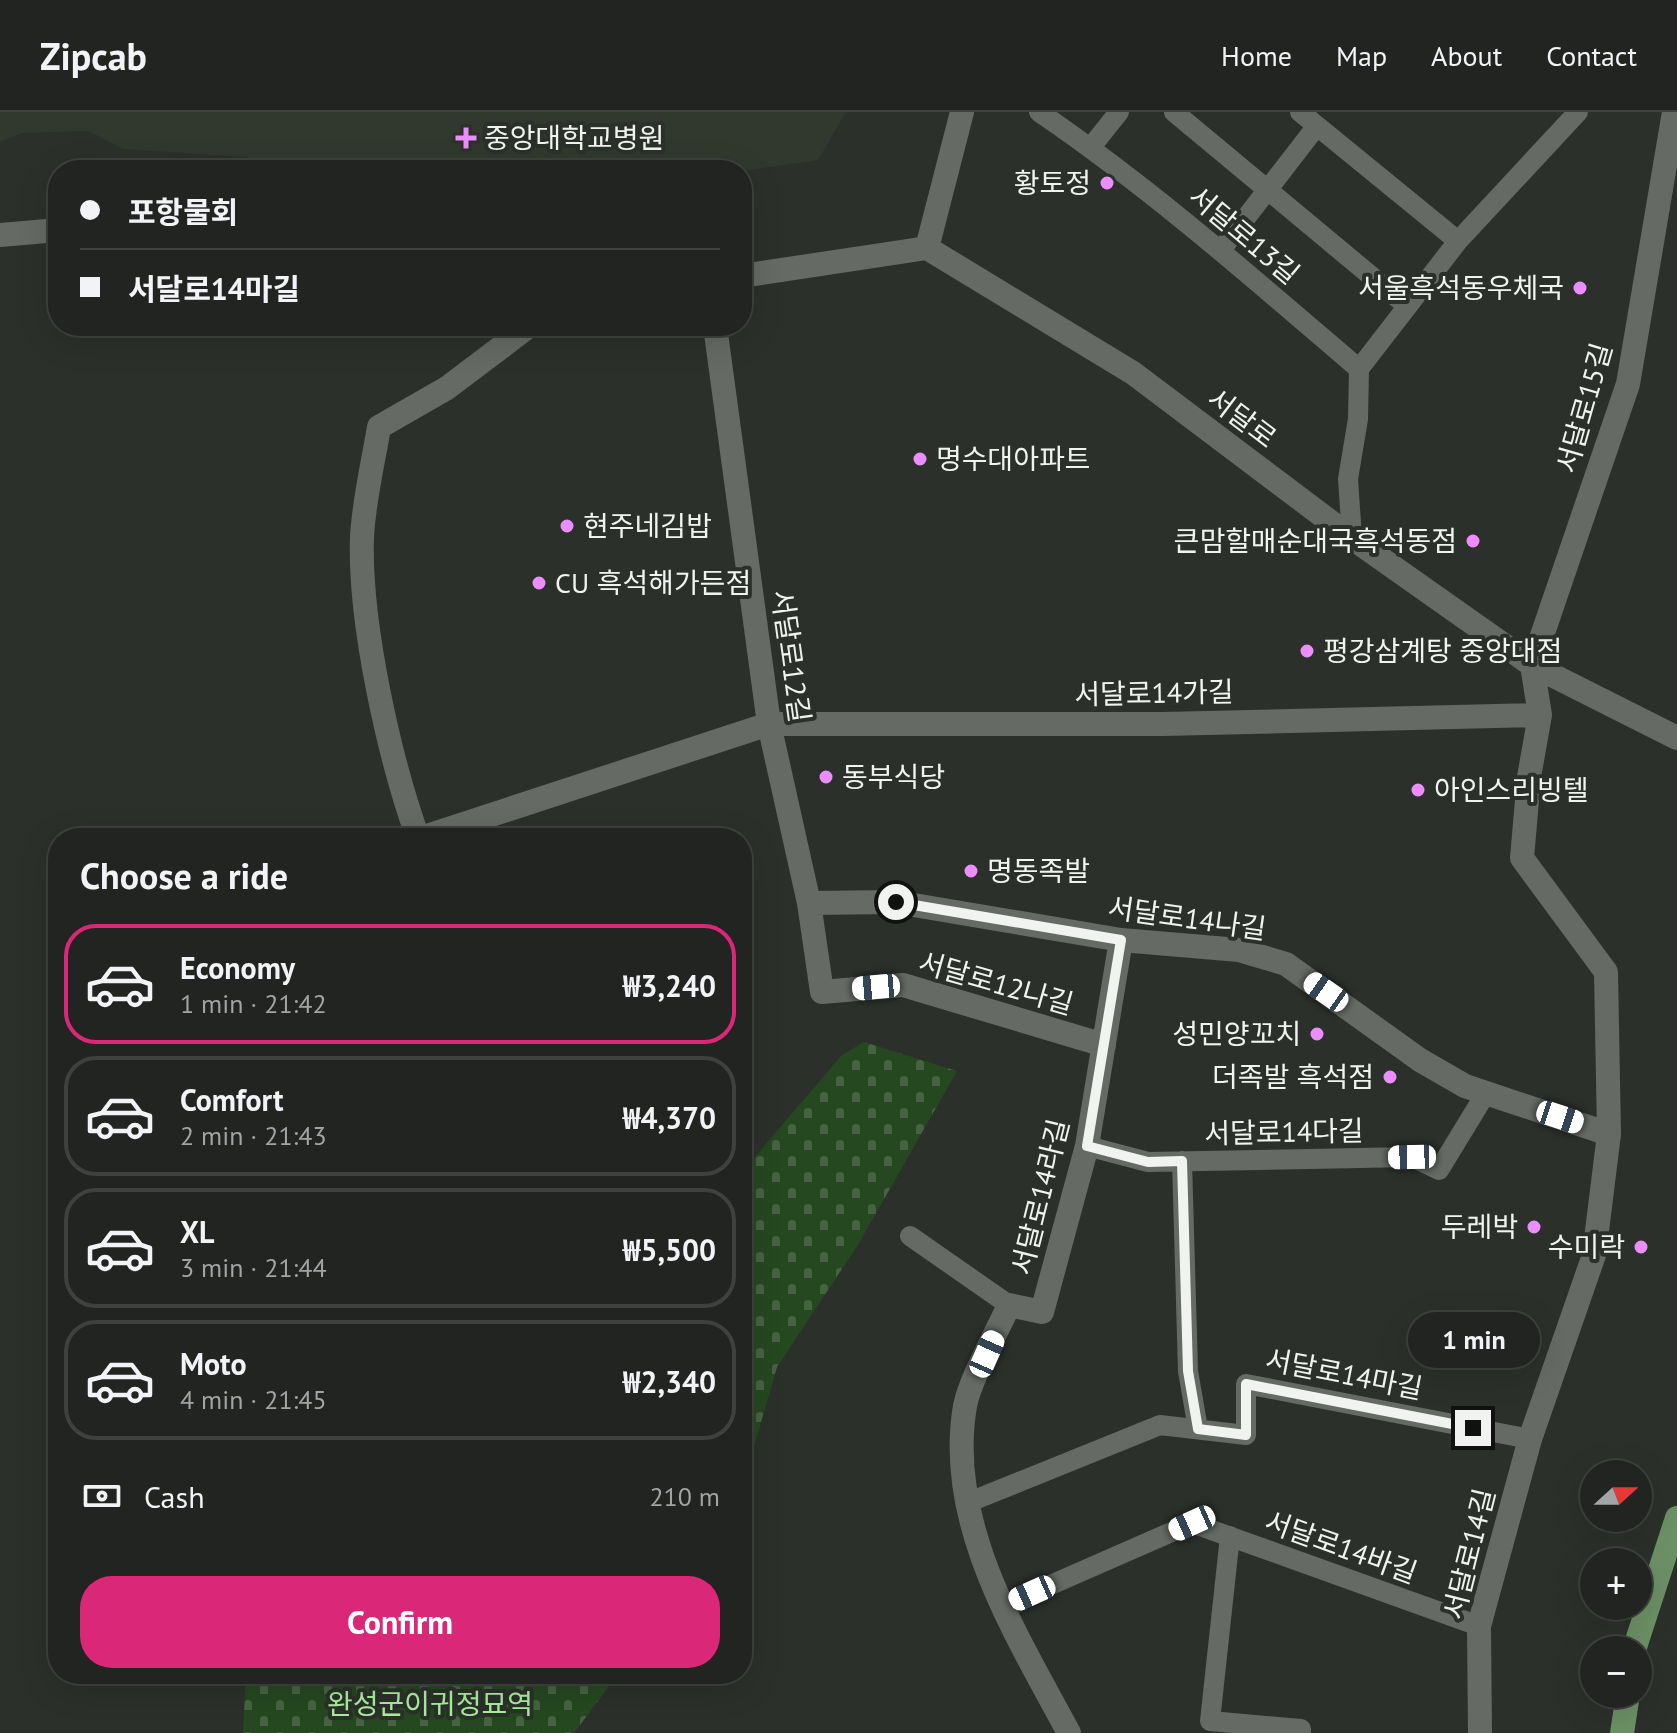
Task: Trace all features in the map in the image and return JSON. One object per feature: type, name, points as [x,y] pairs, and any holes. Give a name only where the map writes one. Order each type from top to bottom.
[{"type":"main road","points":[[1639,1636],[1677,1518]]},
{"type":"main road","points":[[1622,1733],[1626,1708]]},
{"type":"street","points":[[752,274],[927,248],[962,112]]},
{"type":"street","name":"서달로15길","points":[[1532,665],[1628,384],[1674,112]]},
{"type":"street","points":[[0,235],[48,231]]},
{"type":"street","name":"서달로","points":[[927,248],[1133,373],[1352,538],[1532,665],[1677,738]]},
{"type":"street","points":[[417,828],[387,722],[362,574],[366,491],[372,460],[379,427],[447,388],[516,336]]},
{"type":"street","name":"서달로12길","points":[[716,336],[769,724],[809,903],[822,992]]},
{"type":"street","name":"서달로14길","points":[[1480,1733],[1479,1626],[1530,1439],[1594,1255],[1609,1134],[1606,972],[1522,858],[1529,777],[1540,715],[1532,665]]},
{"type":"street","name":"서달로14가길","points":[[451,828],[769,724],[1133,724],[1540,715]]},
{"type":"street","name":"서달로14나길","points":[[809,903],[896,902],[1121,940],[1239,950],[1286,964],[1420,1060],[1465,1086],[1609,1134]]},
{"type":"street","name":"서달로14라길","points":[[1069,1733],[977,1546],[960,1477],[965,1404],[1009,1305],[1042,1312],[1087,1146],[1121,940]]},
{"type":"street","name":"서달로12나길","points":[[822,992],[903,985],[1104,1045]]},
{"type":"lane","name":"서달로13길","points":[[1039,112],[1091,147],[1221,250],[1359,369]]},
{"type":"lane","points":[[1091,147],[1119,112]]},
{"type":"lane","name":"서달로13길","points":[[1174,112],[1406,305]]},
{"type":"lane","points":[[1300,112],[1458,241]]},
{"type":"lane","points":[[1352,538],[1348,479],[1358,419],[1359,369],[1458,241],[1578,112]]},
{"type":"lane","points":[[1221,250],[1316,127]]},
{"type":"lane","name":"서달로14다길","points":[[1087,1146],[1148,1162],[1412,1157],[1439,1170],[1486,1093]]},
{"type":"lane","points":[[1182,1161],[1188,1371],[1198,1429]]},
{"type":"lane","points":[[910,1236],[1009,1305]]},
{"type":"lane","name":"서달로14마길","points":[[967,1503],[1160,1425],[1246,1435],[1246,1384],[1530,1439]]},
{"type":"lane","name":"서달로14바길","points":[[1005,1605],[1192,1523],[1479,1626]]},
{"type":"lane","name":"서달로14바길","points":[[1230,1536],[1210,1721],[1301,1729],[1301,1733]]},
{"type":"shaded area","name":"중앙대학교병원","points":[[0,112],[846,112],[818,160],[752,170],[752,160],[255,160],[123,149],[89,131],[22,133],[0,142]]},
{"type":"green space","points":[[864,1042],[957,1071],[859,1243],[777,1367],[752,1453],[752,1160],[842,1055]]},
{"type":"green space","name":"완성군이귀정묘역","points":[[245,1684],[611,1684],[574,1733],[243,1733]]},
{"type":"place","name":"중앙대학교병원","points":[[466,138]]},
{"type":"place","name":"황토정","points":[[1107,183]]},
{"type":"place","name":"서울흑석동우체국","points":[[1580,288]]},
{"type":"place","name":"명수대아파트","points":[[920,459]]},
{"type":"place","name":"현주네김밥","points":[[567,526]]},
{"type":"place","name":"큰맘할매순대국흑석동점","points":[[1473,541]]},
{"type":"place","name":"CU 흑석해가든점","points":[[539,583]]},
{"type":"place","name":"평강삼계탕 중앙대점","points":[[1307,651]]},
{"type":"place","name":"동부식당","points":[[826,777]]},
{"type":"place","name":"아인스리빙텔","points":[[1418,790]]},
{"type":"place","name":"명동족발","points":[[971,871]]},
{"type":"place","name":"성민양꼬치","points":[[1317,1034]]},
{"type":"place","name":"더족발 흑석점","points":[[1390,1077]]},
{"type":"place","name":"두레박","points":[[1534,1227]]},
{"type":"place","name":"수미락","points":[[1641,1247]]},
{"type":"route","points":[[896,902],[1121,940],[1087,1146],[1148,1162],[1182,1161],[1188,1371],[1198,1429],[1246,1435],[1246,1384],[1473,1428]]}]
